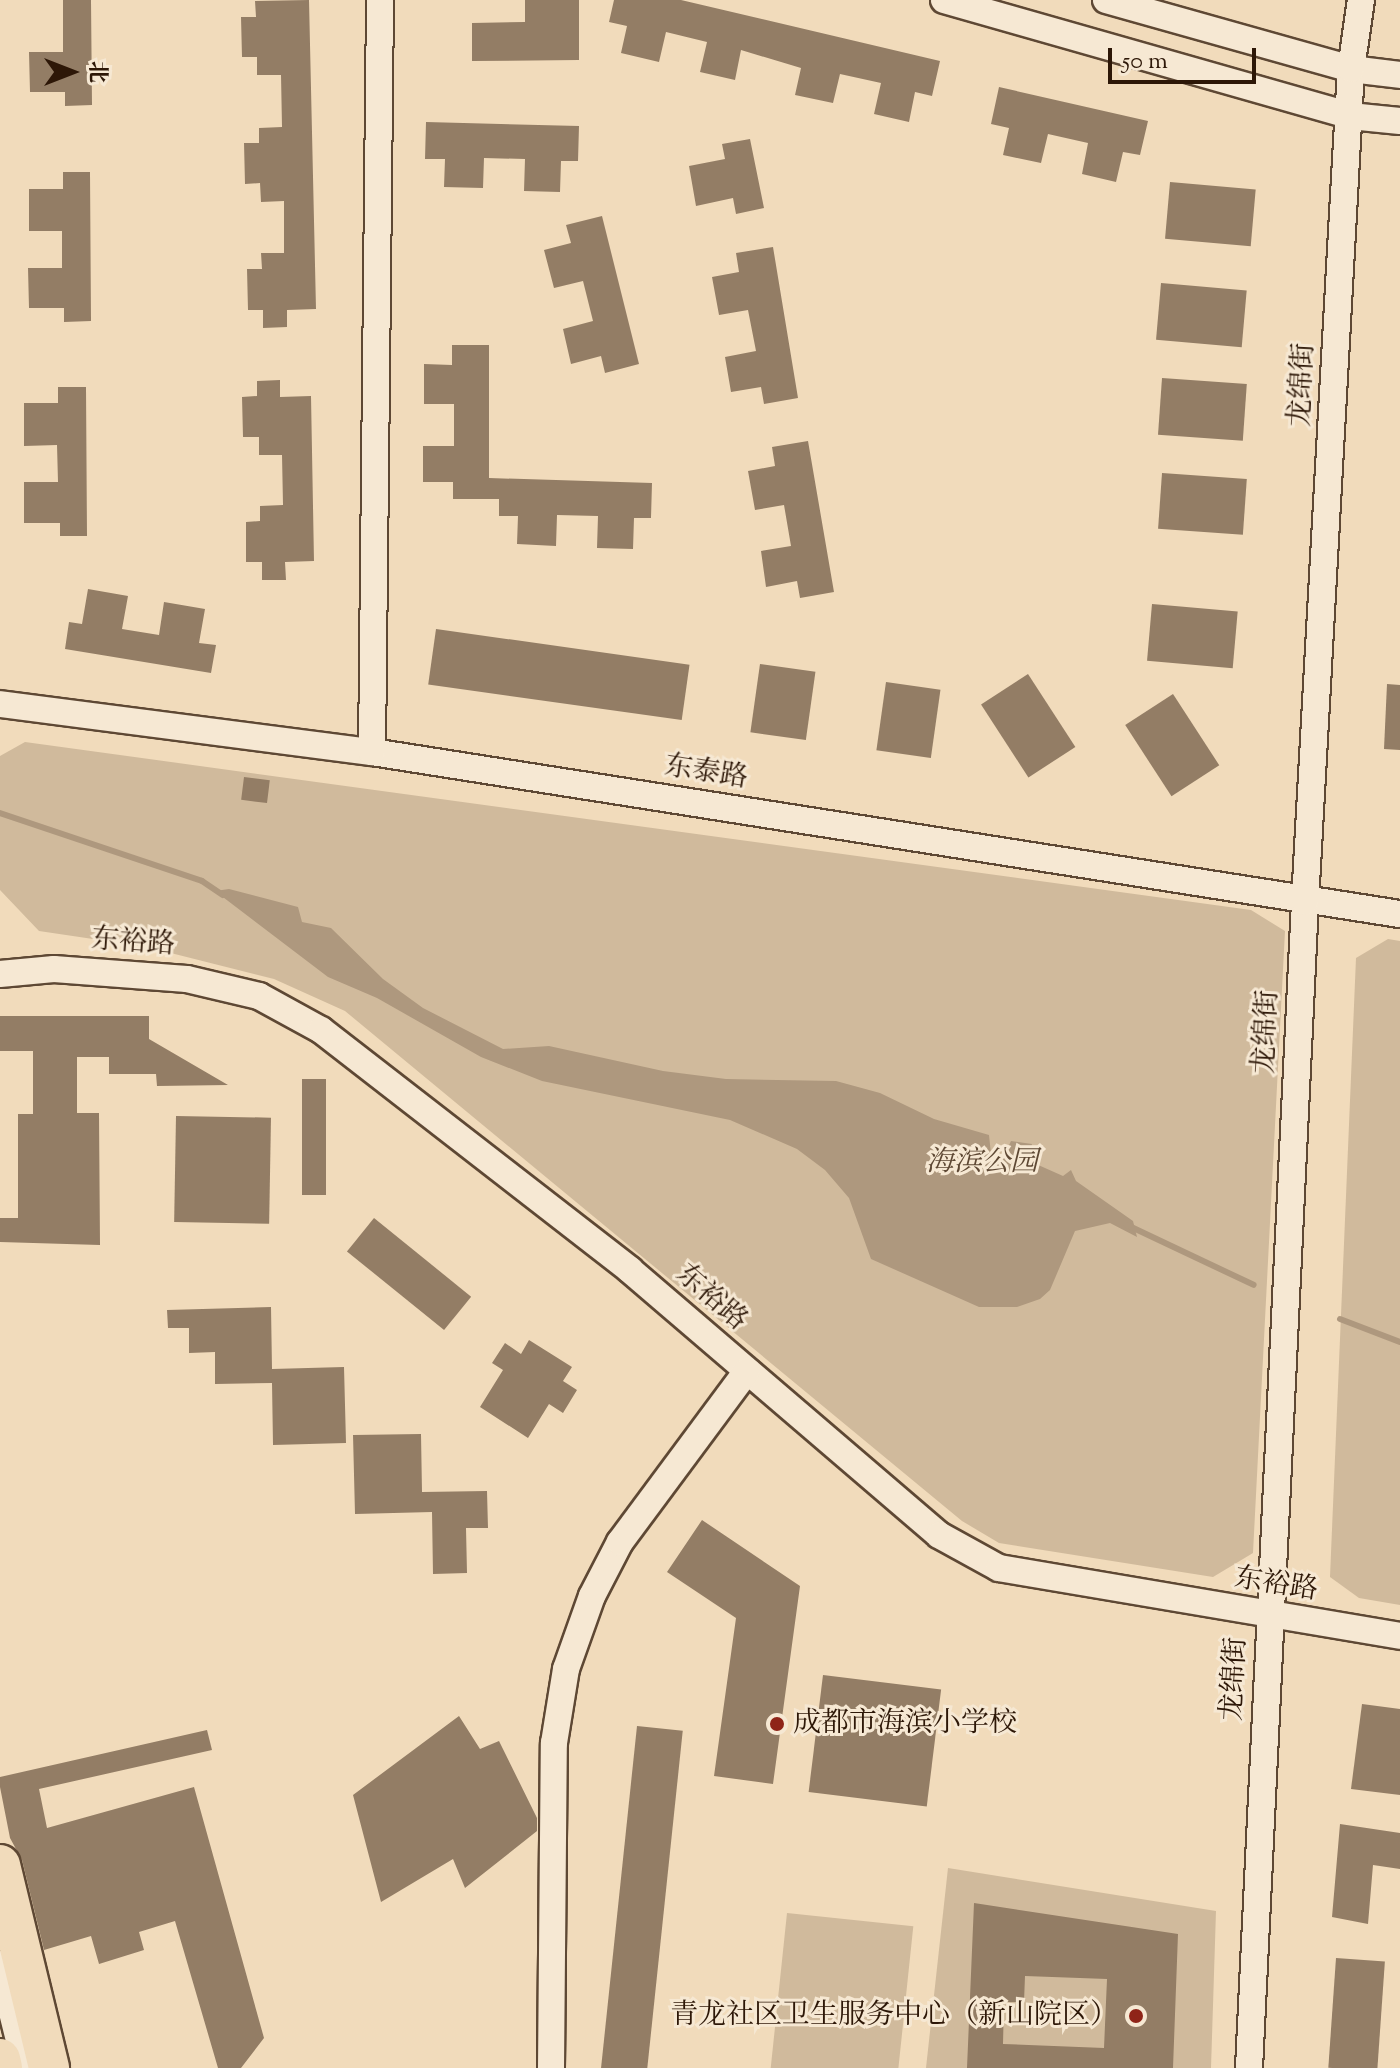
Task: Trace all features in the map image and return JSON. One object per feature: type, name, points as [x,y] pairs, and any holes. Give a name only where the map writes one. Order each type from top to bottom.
[{"type":"highway","points":[[0,1865],[49,2068]]},
{"type":"highway","points":[[0,2059],[2,2068]]},
{"type":"street","points":[[372,752],[380,0]]},
{"type":"street","points":[[944,0],[1350,116],[1400,121]]},
{"type":"street","points":[[1106,0],[1351,69],[1400,75]]},
{"type":"street","name":"龙绵街","points":[[1249,2068],[1305,902],[1351,69],[1361,0]]},
{"type":"street","name":"东泰路","points":[[0,704],[372,752],[1305,902],[1400,914]]},
{"type":"street","name":"东裕路","points":[[0,974],[54,969],[187,979],[259,996],[321,1030],[630,1270],[939,1535],[999,1568],[1270,1617],[1400,1636]]},
{"type":"street","points":[[551,2068],[554,1743],[566,1669],[592,1596],[620,1542],[747,1371]]},
{"type":"street","points":[[0,1964],[26,2068]]},
{"type":"green space","name":"海滨公园","points":[[25,742],[1251,910],[1285,931],[1253,1553],[1213,1577],[999,1543],[962,1521],[345,1011],[274,979],[147,947],[39,931],[0,890],[0,756]]},
{"type":"green space","points":[[1388,939],[1400,941],[1400,1605],[1359,1598],[1330,1577],[1356,958]]},
{"type":"green space","points":[[948,1868],[1216,1911],[1211,2068],[926,2068]]},
{"type":"green space","points":[[787,1913],[913,1926],[898,2068],[771,2068]]},
{"type":"shaded area","points":[[229,889],[298,907],[302,922],[331,928],[383,979],[423,1008],[503,1049],[549,1046],[663,1071],[726,1079],[836,1081],[880,1093],[934,1119],[989,1135],[991,1154],[1000,1164],[1011,1141],[1032,1144],[1027,1160],[1063,1176],[1071,1170],[1076,1181],[1133,1221],[1137,1237],[1110,1223],[1075,1231],[1050,1290],[1040,1299],[1017,1307],[979,1307],[871,1259],[849,1198],[825,1170],[797,1149],[730,1120],[542,1081],[481,1057],[377,998],[328,977],[215,891]]},
{"type":"building","points":[[63,0],[91,0],[92,105],[65,106],[65,92],[30,92],[29,52],[63,52]]},
{"type":"building","points":[[309,0],[316,309],[287,310],[287,327],[263,328],[263,310],[248,310],[247,269],[262,269],[261,253],[284,253],[284,201],[261,202],[260,183],[245,184],[244,143],[259,143],[259,128],[282,127],[281,75],[257,75],[257,57],[242,57],[241,17],[256,17],[255,1]]},
{"type":"building","points":[[525,0],[579,0],[579,60],[472,61],[472,23],[525,22]]},
{"type":"building","points":[[614,0],[681,0],[940,61],[932,96],[915,92],[909,122],[874,114],[881,83],[840,74],[833,103],[795,95],[801,68],[741,50],[735,80],[700,72],[707,42],[666,32],[659,62],[621,53],[627,26],[609,22]]},
{"type":"building","points":[[999,87],[1148,121],[1140,155],[1123,152],[1116,182],[1082,174],[1088,143],[1048,134],[1041,163],[1003,155],[1009,128],[991,124]]},
{"type":"building","points":[[426,122],[579,126],[578,161],[561,161],[560,192],[524,191],[525,159],[484,158],[483,188],[444,187],[445,159],[425,159]]},
{"type":"building","points":[[750,139],[764,208],[736,214],[733,198],[696,206],[689,166],[725,159],[722,144]]},
{"type":"building","points":[[63,172],[90,172],[91,321],[64,322],[64,308],[29,308],[28,268],[62,268],[62,231],[29,231],[29,189],[63,189]]},
{"type":"building","points":[[1170,182],[1256,189],[1251,246],[1165,239]]},
{"type":"building","points":[[602,216],[639,364],[605,373],[601,356],[571,364],[563,329],[593,321],[583,281],[554,288],[544,250],[571,243],[566,225]]},
{"type":"building","points":[[773,247],[798,398],[764,404],[761,387],[731,392],[725,357],[756,351],[748,310],[719,315],[712,277],[739,272],[736,253]]},
{"type":"building","points":[[1161,283],[1247,290],[1242,347],[1156,340]]},
{"type":"building","points":[[452,345],[489,345],[489,478],[652,483],[651,518],[634,518],[633,549],[597,548],[598,516],[557,515],[556,546],[517,544],[518,516],[499,516],[499,499],[453,499],[453,482],[423,482],[423,446],[454,446],[454,404],[424,404],[424,364],[452,365]]},
{"type":"building","points":[[1162,378],[1247,384],[1243,441],[1158,435]]},
{"type":"building","points":[[280,380],[280,397],[311,396],[314,561],[285,562],[286,580],[262,580],[262,562],[246,562],[246,522],[260,521],[260,506],[283,505],[282,455],[259,455],[259,437],[243,437],[242,397],[257,396],[257,381]]},
{"type":"building","points":[[58,387],[86,387],[87,536],[60,536],[60,523],[24,523],[24,482],[58,482],[57,445],[24,446],[24,403],[58,403]]},
{"type":"building","points":[[808,441],[834,592],[800,598],[797,581],[766,587],[761,551],[791,546],[784,505],[755,510],[748,471],[775,466],[772,447]]},
{"type":"building","points":[[1162,473],[1247,479],[1243,535],[1158,529]]},
{"type":"building","points":[[88,589],[128,596],[122,629],[159,635],[164,602],[205,609],[199,643],[216,645],[211,673],[65,649],[69,622],[82,624]]},
{"type":"building","points":[[1152,604],[1238,611],[1233,668],[1147,661]]},
{"type":"building","points":[[436,629],[690,665],[682,720],[428,684]]},
{"type":"building","points":[[760,664],[815,672],[806,740],[750,732]]},
{"type":"building","points":[[1028,674],[1075,747],[1028,777],[981,704]]},
{"type":"building","points":[[886,682],[940,690],[931,758],[876,750]]},
{"type":"building","points":[[1387,684],[1400,685],[1400,750],[1384,749]]},
{"type":"building","points":[[1173,694],[1219,765],[1171,796],[1125,725]]},
{"type":"building","points":[[244,777],[270,780],[267,803],[241,800]]},
{"type":"building","points":[[0,1016],[149,1016],[149,1039],[228,1085],[157,1086],[156,1074],[109,1074],[109,1057],[77,1057],[77,1113],[99,1113],[100,1245],[0,1242],[0,1218],[18,1218],[18,1114],[33,1114],[33,1051],[0,1051]]},
{"type":"building","points":[[302,1079],[326,1079],[326,1195],[302,1195]]},
{"type":"building","points":[[176,1116],[271,1118],[269,1224],[174,1222]]},
{"type":"building","points":[[374,1218],[471,1297],[444,1330],[347,1251]]},
{"type":"building","points":[[271,1307],[272,1369],[344,1367],[346,1443],[273,1445],[272,1383],[215,1384],[215,1352],[189,1353],[189,1328],[168,1328],[167,1310]]},
{"type":"building","points":[[529,1340],[572,1367],[563,1381],[577,1390],[563,1413],[549,1404],[528,1438],[480,1407],[503,1370],[492,1363],[505,1343],[521,1354]]},
{"type":"building","points":[[421,1434],[422,1492],[487,1491],[488,1528],[466,1528],[467,1573],[433,1574],[432,1512],[355,1514],[353,1435]]},
{"type":"building","points":[[702,1520],[800,1586],[773,1784],[714,1776],[736,1618],[667,1572]]},
{"type":"building","points":[[823,1675],[941,1690],[927,1807],[809,1792]]},
{"type":"building","points":[[1362,1704],[1400,1709],[1400,1795],[1351,1789]]},
{"type":"building","points":[[459,1716],[480,1749],[499,1741],[537,1818],[537,1831],[465,1888],[453,1859],[381,1902],[353,1795]]},
{"type":"building","points":[[637,1726],[683,1731],[647,2068],[601,2068]]},
{"type":"building","points":[[207,1730],[212,1750],[39,1789],[47,1828],[194,1787],[264,2038],[241,2068],[218,2068],[175,1921],[139,1932],[144,1950],[99,1964],[91,1936],[44,1950],[22,1860],[10,1838],[0,1787],[0,1777]]},
{"type":"building","points":[[1340,1824],[1400,1833],[1400,1869],[1373,1865],[1368,1924],[1332,1917]]},
{"type":"building","points":[[974,1903],[1178,1934],[1173,2068],[967,2068]],"holes":[[[1025,1976],[1107,1979],[1104,2048],[1003,2044],[1004,2002],[1024,2002]]]},
{"type":"building","points":[[1336,1958],[1385,1961],[1377,2068],[1328,2068]]},
{"type":"waterway","points":[[0,813],[202,881],[223,895]]},
{"type":"waterway","points":[[1127,1225],[1254,1285]]},
{"type":"waterway","points":[[1340,1319],[1400,1342]]},
{"type":"place","name":"成都市海滨小学校","points":[[777,1724]]},
{"type":"place","name":"青龙社区卫生服务中心（新山院区）","points":[[1136,2016]]}]
